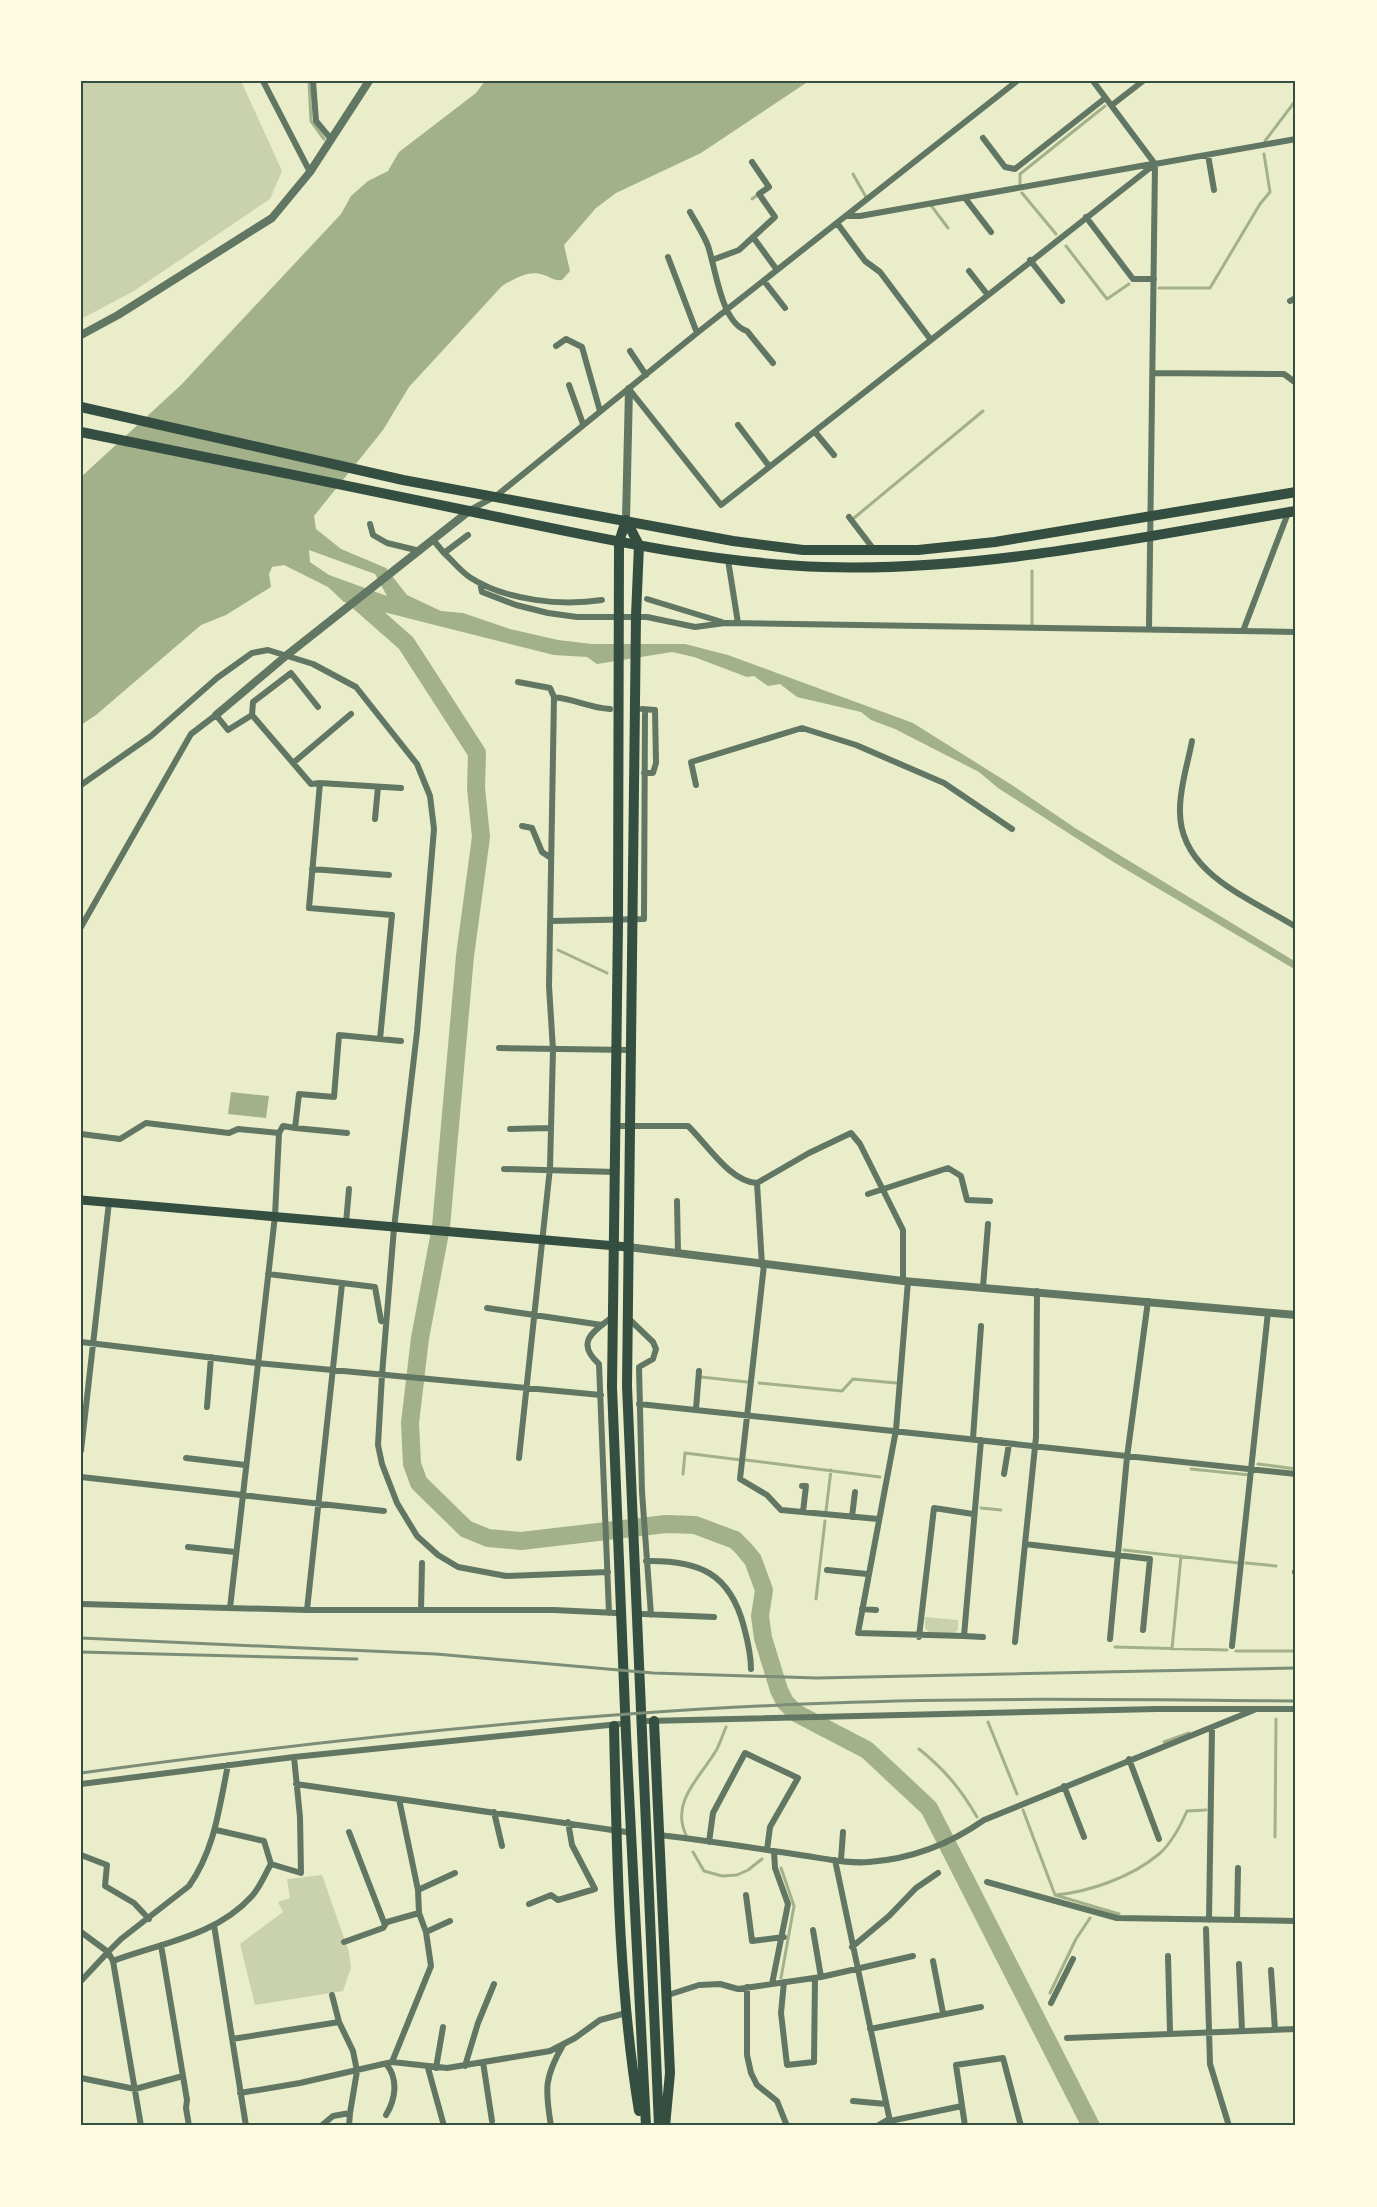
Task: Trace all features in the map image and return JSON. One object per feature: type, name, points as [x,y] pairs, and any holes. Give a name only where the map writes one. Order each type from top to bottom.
[{"type":"highway","points":[[81,407],[403,480],[774,547],[875,552],[995,542],[1296,492]]},
{"type":"highway","points":[[81,432],[619,542],[728,560],[824,567],[912,566],[1150,536],[1292,512]]},
{"type":"highway","points":[[626,520],[619,542],[616,1126],[611,1318],[612,1387],[644,2126]]},
{"type":"highway","points":[[626,520],[639,545],[636,619],[627,1386],[659,2126]]},
{"type":"highway","points":[[651,1721],[668,1995],[670,2073],[665,2126]]},
{"type":"highway","points":[[616,1725],[626,2013],[644,2126]]},
{"type":"main road","points":[[81,1200],[628,1247]]},
{"type":"street","points":[[263,81],[310,172]]},
{"type":"street","points":[[313,81],[316,121],[331,139]]},
{"type":"street","points":[[81,334],[118,315],[272,218],[310,172],[369,81]]},
{"type":"street","points":[[81,927],[191,734],[469,511],[496,496],[697,333],[1017,81]]},
{"type":"street","points":[[1093,81],[1104,99],[1112,105],[1155,164],[1149,628]]},
{"type":"street","points":[[1112,105],[1143,81]]},
{"type":"street","points":[[984,138],[1005,167],[1015,168],[1104,99]]},
{"type":"street","points":[[846,216],[860,216],[1296,139]]},
{"type":"street","points":[[1208,155],[1214,190]]},
{"type":"street","points":[[712,260],[739,250],[775,217],[759,194],[769,187],[752,162]]},
{"type":"street","points":[[629,389],[721,505],[1155,164]]},
{"type":"street","points":[[965,198],[991,232]]},
{"type":"street","points":[[690,212],[707,244],[726,311],[742,329],[747,331],[773,363]]},
{"type":"street","points":[[1086,217],[1133,279],[1155,279]]},
{"type":"street","points":[[837,223],[865,261],[880,272],[931,340]]},
{"type":"street","points":[[753,237],[777,270]]},
{"type":"street","points":[[668,257],[697,333]]},
{"type":"street","points":[[1030,260],[1062,301]]},
{"type":"street","points":[[969,270],[987,294]]},
{"type":"street","points":[[764,281],[785,308]]},
{"type":"street","points":[[556,346],[566,339],[582,347],[600,411]]},
{"type":"street","points":[[630,351],[646,375]]},
{"type":"street","points":[[1153,373],[1284,374],[1296,383]]},
{"type":"street","points":[[569,385],[584,424]]},
{"type":"street","points":[[626,520],[629,389]]},
{"type":"street","points":[[738,425],[769,466]]},
{"type":"street","points":[[815,432],[834,455]]},
{"type":"street","points":[[1243,631],[1292,512]]},
{"type":"street","points":[[849,517],[875,552]]},
{"type":"street","points":[[370,524],[373,535],[387,543],[420,551]]},
{"type":"street","points":[[444,553],[468,536]]},
{"type":"street","points":[[434,541],[469,577],[503,592],[562,602],[602,600]]},
{"type":"street","points":[[728,560],[738,623]]},
{"type":"street","points":[[480,583],[482,592],[516,605],[548,613],[577,617],[672,620],[695,627],[738,623],[1296,632]]},
{"type":"street","points":[[647,599],[725,623]]},
{"type":"street","points":[[81,785],[151,736],[217,678],[252,653],[268,650],[337,675],[356,687],[405,746],[417,764],[430,796],[434,829],[399,1228],[386,1322],[385,1375],[378,1445],[382,1464],[397,1503],[417,1536],[438,1555],[458,1567],[506,1576],[608,1572]]},
{"type":"street","points":[[216,715],[228,730],[252,715],[254,702],[291,673],[318,707]]},
{"type":"street","points":[[518,682],[550,688],[554,697],[549,986],[553,1050],[550,1168],[519,1458]]},
{"type":"street","points":[[554,697],[586,707],[610,709]]},
{"type":"street","points":[[551,921],[618,922],[644,919],[643,710],[655,710],[656,764],[653,773],[644,773]]},
{"type":"street","points":[[293,763],[351,714]]},
{"type":"street","points":[[252,715],[311,784],[401,788]]},
{"type":"street","points":[[696,785],[691,762],[802,728],[856,745],[944,783],[1012,829]]},
{"type":"street","points":[[1192,741],[1180,808],[1184,836],[1192,854],[1208,872],[1296,927]]},
{"type":"street","points":[[320,783],[309,908],[392,915],[380,1039]]},
{"type":"street","points":[[375,819],[378,787]]},
{"type":"street","points":[[522,826],[532,828],[542,852],[551,858]]},
{"type":"street","points":[[312,869],[389,875]]},
{"type":"street","points":[[295,1128],[299,1094],[334,1097],[339,1035],[401,1041]]},
{"type":"street","points":[[499,1048],[630,1050]]},
{"type":"street","points":[[81,1134],[120,1139],[146,1123],[229,1133],[238,1129],[279,1132]]},
{"type":"street","points":[[230,1608],[275,1216],[279,1132],[283,1126],[347,1132]]},
{"type":"street","points":[[616,1126],[688,1126],[730,1170],[748,1183],[757,1184],[809,1153],[851,1133],[903,1230],[906,1281],[896,1430],[867,1574],[858,1633],[982,1637]]},
{"type":"street","points":[[510,1129],[550,1128]]},
{"type":"street","points":[[504,1169],[550,1168],[615,1172]]},
{"type":"street","points":[[868,1194],[881,1187],[948,1168],[961,1176],[967,1200],[990,1201]]},
{"type":"street","points":[[757,1184],[763,1265],[740,1479],[768,1495],[781,1510],[878,1519]]},
{"type":"street","points":[[345,1223],[349,1189]]},
{"type":"street","points":[[677,1201],[678,1253]]},
{"type":"street","points":[[81,1451],[91,1343],[109,1202]]},
{"type":"street","points":[[983,1287],[988,1224]]},
{"type":"street","points":[[628,1247],[906,1281],[1296,1315]]},
{"type":"street","points":[[268,1274],[375,1287],[381,1321],[386,1322]]},
{"type":"street","points":[[307,1610],[316,1503],[342,1284]]},
{"type":"street","points":[[1015,1642],[1036,1447],[1037,1291]]},
{"type":"street","points":[[1110,1638],[1127,1457],[1148,1301]]},
{"type":"street","points":[[487,1308],[602,1325]]},
{"type":"street","points":[[1232,1646],[1268,1312]]},
{"type":"street","points":[[627,1317],[653,1342],[656,1349],[653,1359],[639,1367],[647,1615],[714,1617]]},
{"type":"street","points":[[81,1605],[612,1613],[604,1503],[599,1364],[588,1354],[586,1347],[590,1337],[611,1318]]},
{"type":"street","points":[[973,1438],[981,1326]]},
{"type":"street","points":[[81,1342],[257,1363],[601,1395]]},
{"type":"street","points":[[207,1407],[211,1357]]},
{"type":"street","points":[[696,1409],[699,1371]]},
{"type":"street","points":[[639,1404],[746,1413],[1036,1447],[1296,1474]]},
{"type":"street","points":[[964,1636],[981,1440]]},
{"type":"street","points":[[1004,1474],[1009,1444]]},
{"type":"street","points":[[186,1458],[245,1466]]},
{"type":"street","points":[[81,1477],[384,1511]]},
{"type":"street","points":[[802,1486],[806,1486],[803,1512]]},
{"type":"street","points":[[852,1517],[855,1492]]},
{"type":"street","points":[[919,1636],[934,1508],[973,1514]]},
{"type":"street","points":[[1025,1544],[1150,1559],[1143,1630]]},
{"type":"street","points":[[188,1547],[235,1552]]},
{"type":"street","points":[[646,1561],[673,1561],[696,1566],[713,1574],[728,1588],[741,1616],[751,1655],[752,1669]]},
{"type":"street","points":[[421,1610],[422,1563]]},
{"type":"street","points":[[827,1570],[867,1574]]},
{"type":"street","points":[[862,1609],[876,1610]]},
{"type":"street","points":[[657,1835],[866,1862],[924,1851],[962,1836],[984,1820],[1129,1759],[1258,1709]]},
{"type":"street","points":[[651,1721],[1296,1709]]},
{"type":"street","points":[[81,1784],[294,1757],[616,1725]]},
{"type":"street","points":[[1209,1920],[1212,1728]]},
{"type":"street","points":[[709,1842],[713,1812],[745,1753],[798,1778],[770,1827],[770,1851],[788,1904],[784,1937],[772,1984]]},
{"type":"street","points":[[271,1864],[301,1873],[294,1757]]},
{"type":"street","points":[[1129,1759],[1160,1839]]},
{"type":"street","points":[[81,1981],[121,1939],[189,1886],[210,1848],[216,1830],[228,1765]]},
{"type":"street","points":[[297,1784],[621,1831]]},
{"type":"street","points":[[1064,1786],[1084,1837]]},
{"type":"street","points":[[386,2115],[394,2098],[393,2073],[389,2063],[431,1966],[426,1932],[419,1913],[418,1890],[399,1799]]},
{"type":"street","points":[[494,1812],[502,1846]]},
{"type":"street","points":[[529,1904],[551,1894],[558,1900],[595,1889],[572,1845],[568,1822]]},
{"type":"street","points":[[113,1961],[194,1935],[214,1924],[254,1895],[271,1864],[264,1841],[216,1830]]},
{"type":"street","points":[[349,1832],[385,1925]]},
{"type":"street","points":[[843,1832],[838,1860],[852,1947],[890,2122]]},
{"type":"street","points":[[81,1855],[107,1865],[105,1886],[134,1903],[149,1919]]},
{"type":"street","points":[[1237,1920],[1238,1868]]},
{"type":"street","points":[[418,1890],[455,1872]]},
{"type":"street","points":[[852,1947],[889,1916],[916,1888],[938,1873]]},
{"type":"street","points":[[987,1882],[1117,1918],[1296,1921]]},
{"type":"street","points":[[746,1895],[752,1941],[784,1937]]},
{"type":"street","points":[[344,1942],[385,1925],[387,1922],[419,1913]]},
{"type":"street","points":[[426,1932],[450,1921]]},
{"type":"street","points":[[214,1924],[246,2126]]},
{"type":"street","points":[[1206,1929],[1210,2064],[1228,2126]]},
{"type":"street","points":[[784,1982],[781,2013],[787,2065],[814,2062],[818,1977],[813,1930]]},
{"type":"street","points":[[81,1932],[108,1952],[113,1961],[141,2126]]},
{"type":"street","points":[[161,1945],[189,2126]]},
{"type":"street","points":[[668,1995],[699,1985],[720,1984],[738,1989],[818,1977],[913,1956]]},
{"type":"street","points":[[1168,1956],[1170,2032]]},
{"type":"street","points":[[1051,2003],[1073,1959]]},
{"type":"street","points":[[933,1961],[943,2013]]},
{"type":"street","points":[[1239,1964],[1242,2030]]},
{"type":"street","points":[[1271,1970],[1275,2030]]},
{"type":"street","points":[[465,2066],[478,2023],[494,1984]]},
{"type":"street","points":[[747,1987],[747,2055],[751,2073],[757,2085],[777,2101],[787,2126]]},
{"type":"street","points":[[332,1995],[339,2022],[353,2051],[357,2071],[349,2126]]},
{"type":"street","points":[[870,2029],[981,2007]]},
{"type":"street","points":[[240,2093],[389,2063],[428,2068],[465,2066],[550,2051],[600,2020],[626,2013]]},
{"type":"street","points":[[232,2039],[339,2022]]},
{"type":"street","points":[[436,2068],[443,2028]]},
{"type":"street","points":[[1067,2038],[1170,2032],[1296,2029]]},
{"type":"street","points":[[551,2126],[545,2091],[552,2065],[563,2044]]},
{"type":"street","points":[[965,2126],[956,2065],[1003,2058],[1021,2126]]},
{"type":"street","points":[[483,2062],[492,2121]]},
{"type":"street","points":[[428,2068],[444,2126]]},
{"type":"street","points":[[81,2078],[135,2089],[183,2076]]},
{"type":"street","points":[[853,2101],[886,2104]]},
{"type":"street","points":[[877,2126],[962,2106]]},
{"type":"street","points":[[321,2126],[333,2116],[351,2113]]},
{"type":"shaded area","points":[[81,81],[241,81],[282,171],[270,199],[134,291],[81,319]]},
{"type":"shaded area","points":[[485,81],[809,81],[701,153],[616,193],[596,208],[564,245],[570,271],[562,280],[533,273],[502,286],[409,387],[383,430],[314,516],[316,529],[341,549],[386,568],[407,595],[441,611],[463,613],[510,629],[558,640],[592,644],[685,644],[728,655],[913,723],[1075,828],[1296,962],[1296,970],[1115,863],[998,788],[979,772],[895,729],[871,720],[861,712],[797,697],[780,684],[768,686],[754,676],[747,677],[694,657],[672,652],[597,664],[587,657],[554,655],[344,602],[328,587],[284,565],[272,567],[269,574],[271,587],[226,615],[201,625],[96,715],[81,725],[81,477],[181,385],[341,214],[351,196],[368,181],[388,171],[399,152],[476,93]],"holes":[[[309,550],[375,574],[387,596],[329,575],[310,562]]]},
{"type":"shaded area","points":[[231,1092],[269,1096],[266,1118],[228,1114]]},
{"type":"shaded area","points":[[925,1617],[958,1620],[958,1630],[953,1633],[929,1633],[925,1628]]},
{"type":"shaded area","points":[[322,1875],[349,1952],[351,1968],[343,1991],[255,2005],[240,1944],[283,1912],[278,1902],[290,1898],[287,1879]]},
{"type":"waterway","points":[[309,81],[311,121],[324,139]]},
{"type":"waterway","points":[[1265,141],[1296,100]]},
{"type":"waterway","points":[[1020,185],[1020,174],[1105,106]]},
{"type":"waterway","points":[[1159,288],[1210,288],[1260,204],[1270,192],[1264,154]]},
{"type":"waterway","points":[[853,174],[866,197]]},
{"type":"waterway","points":[[1022,193],[1056,234]]},
{"type":"waterway","points":[[752,199],[759,194]]},
{"type":"waterway","points":[[930,204],[948,228]]},
{"type":"waterway","points":[[1066,246],[1107,299],[1129,284]]},
{"type":"waterway","points":[[854,518],[983,411]]},
{"type":"waterway","points":[[1032,571],[1032,626]]},
{"type":"waterway","points":[[349,593],[406,643],[477,753],[476,788],[481,837],[465,956],[441,1227],[420,1338],[410,1423],[412,1464],[419,1483],[466,1529],[488,1538],[521,1541],[666,1524],[695,1525],[735,1540],[753,1560],[764,1590],[760,1616],[763,1638],[785,1702],[796,1713],[867,1750],[929,1808],[1091,2126]]},
{"type":"waterway","points":[[558,950],[607,973]]},
{"type":"waterway","points":[[701,1377],[747,1382]]},
{"type":"waterway","points":[[759,1383],[842,1391],[853,1379],[896,1383]]},
{"type":"waterway","points":[[683,1474],[685,1453],[741,1460]]},
{"type":"waterway","points":[[746,1460],[880,1477]]},
{"type":"waterway","points":[[1258,1464],[1296,1469]]},
{"type":"waterway","points":[[1191,1469],[1250,1475]]},
{"type":"waterway","points":[[826,1511],[831,1470]]},
{"type":"waterway","points":[[981,1508],[1001,1510]]},
{"type":"waterway","points":[[816,1599],[825,1521]]},
{"type":"waterway","points":[[1124,1550],[1239,1563]]},
{"type":"waterway","points":[[1172,1649],[1181,1556]]},
{"type":"waterway","points":[[1246,1563],[1276,1566]]},
{"type":"waterway","points":[[1115,1647],[1227,1650]]},
{"type":"waterway","points":[[1236,1651],[1296,1651]]},
{"type":"waterway","points":[[1275,1837],[1276,1719]]},
{"type":"waterway","points":[[988,1722],[1017,1794]]},
{"type":"waterway","points":[[686,1835],[682,1823],[685,1800],[717,1749],[726,1727]]},
{"type":"waterway","points":[[1164,1742],[1189,1733]]},
{"type":"waterway","points":[[919,1749],[951,1780],[977,1817]]},
{"type":"waterway","points":[[1023,1810],[1055,1895],[1119,1914]]},
{"type":"waterway","points":[[1055,1895],[1096,1887],[1136,1870],[1168,1845],[1187,1811],[1206,1810]]},
{"type":"waterway","points":[[693,1852],[704,1871],[722,1876],[737,1875],[762,1859]]},
{"type":"waterway","points":[[781,1868],[794,1906],[781,1978]]},
{"type":"waterway","points":[[1050,1993],[1076,1939],[1090,1918]]},
{"type":"railway","points":[[81,1638],[436,1654],[653,1673],[817,1678],[1296,1668]]},
{"type":"railway","points":[[81,1652],[357,1659]]},
{"type":"railway","points":[[81,1773],[361,1738],[549,1720],[737,1707],[947,1700],[1296,1701]]}]
